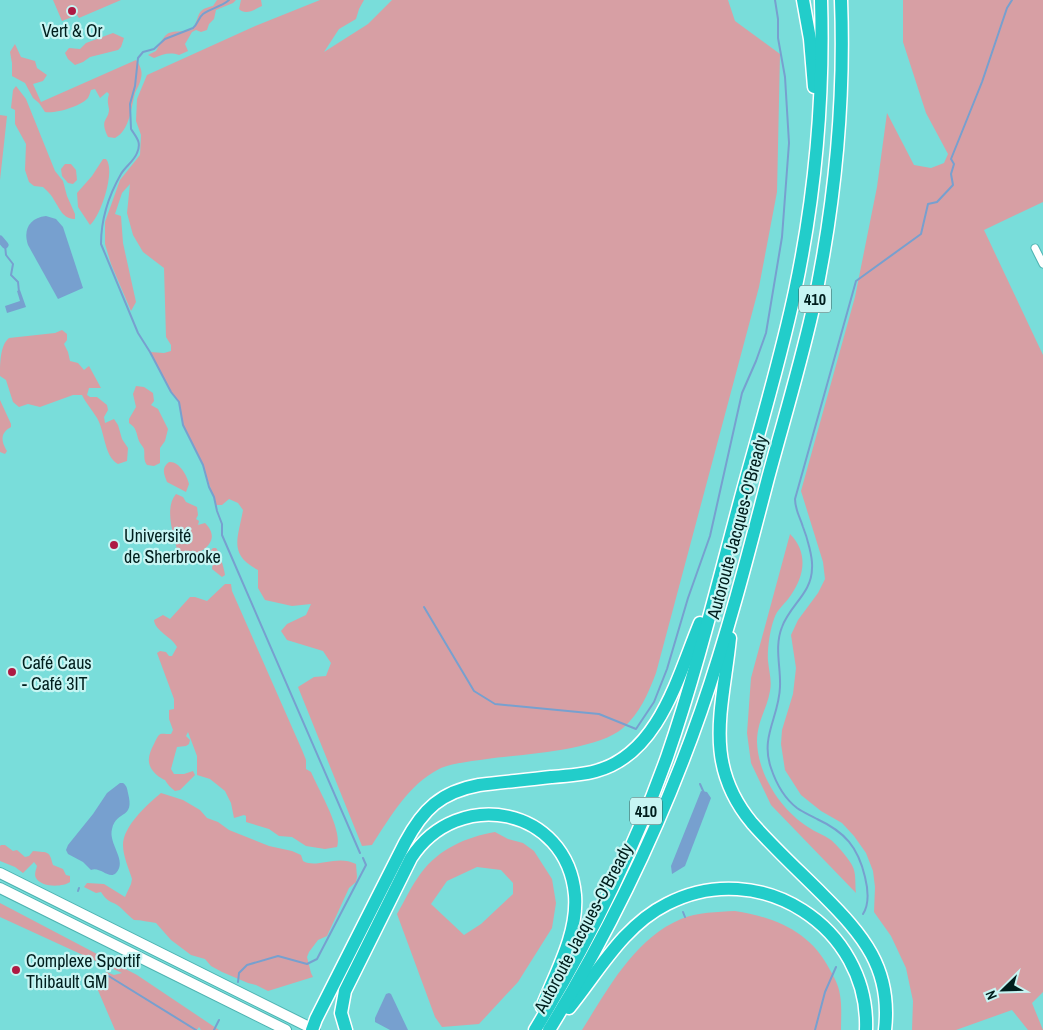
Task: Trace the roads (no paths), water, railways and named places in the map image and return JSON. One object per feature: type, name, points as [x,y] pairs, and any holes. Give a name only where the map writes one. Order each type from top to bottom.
[{"type":"highway","points":[[803,0],[810,39],[818,131]]},
{"type":"highway","name":"Autoroute Jacques-O'Bready","points":[[534,1030],[594,927],[644,817],[679,721],[720,577],[776,370],[795,290],[810,207],[818,131],[822,56],[821,0]]},
{"type":"highway","name":"Autoroute Jacques-O'Bready","points":[[551,1030],[608,927],[650,839],[673,785],[700,712],[734,604],[800,361],[818,284],[830,214],[836,160],[842,47],[841,0]]},
{"type":"highway","points":[[842,47],[846,0]]},
{"type":"highway","points":[[313,1030],[405,843],[427,810],[443,798],[462,789],[479,785],[593,772],[609,766],[631,753],[651,731],[665,707],[720,577]]},
{"type":"highway","points":[[734,604],[719,726],[720,754],[726,778],[739,805],[755,826],[846,918],[865,942],[876,962],[884,986],[885,1030]]},
{"type":"highway","points":[[346,1030],[341,1013],[345,991],[414,854],[426,839],[445,825],[464,817],[488,814],[518,819],[531,825],[543,834],[554,844],[563,857],[574,886],[574,914],[570,938],[534,1030]]},
{"type":"highway","points":[[551,1030],[614,950],[645,918],[662,906],[683,897],[704,891],[728,888],[757,891],[783,899],[809,914],[827,929],[844,950],[856,974],[864,1002],[866,1030]]},
{"type":"main road","points":[[0,873],[313,1030]]},
{"type":"main road","points":[[0,888],[286,1030]]},
{"type":"street","points":[[1035,248],[1041,254],[1043,264]]},
{"type":"water","points":[[46,216],[56,219],[63,227],[83,288],[58,299],[28,245],[26,234],[29,226],[35,219]]},
{"type":"water","points":[[20,290],[26,307],[7,313],[5,306],[20,301],[17,291]]},
{"type":"water","points":[[120,783],[127,787],[130,801],[127,811],[114,823],[112,829],[113,841],[120,863],[116,873],[110,875],[98,870],[91,870],[83,862],[68,854],[66,850],[107,793]]},
{"type":"water","points":[[701,791],[707,792],[711,798],[685,866],[672,874],[671,866]]},
{"type":"water","points":[[389,993],[408,1030],[390,1030],[375,1022],[386,994]]},
{"type":"waterway","points":[[229,0],[203,14],[193,28],[165,39],[154,49],[143,52],[138,58],[135,86],[130,104],[131,129],[138,140],[139,146],[136,156],[121,174],[109,199],[102,226],[101,244],[138,333],[171,392],[179,402],[183,425],[203,465],[214,497],[222,524],[222,535],[360,853]]},
{"type":"waterway","points":[[424,607],[474,691],[495,704],[599,714],[636,729],[654,702],[667,669],[688,598],[710,536],[742,393],[766,333],[782,237],[789,143],[785,77],[778,38],[775,0]]},
{"type":"waterway","points":[[863,914],[868,901],[867,886],[862,866],[854,849],[843,835],[835,829],[800,810],[788,800],[775,779],[768,757],[769,737],[777,708],[780,687],[778,642],[786,619],[805,592],[811,577],[812,568],[812,559],[795,499],[856,281],[921,234],[928,204],[937,202],[953,185],[951,174],[954,164],[951,159],[982,82],[1007,8],[1012,0]]},
{"type":"waterway","points":[[0,239],[5,245]]},
{"type":"waterway","points":[[5,245],[6,255],[13,264],[11,275],[18,282],[19,292]]},
{"type":"waterway","points":[[700,784],[704,793]]},
{"type":"waterway","points":[[238,982],[239,973],[247,965],[278,956],[307,964],[317,959],[366,865],[363,858]]},
{"type":"waterway","points":[[683,912],[685,917]]},
{"type":"waterway","points":[[815,1030],[825,992],[836,967]]},
{"type":"waterway","points":[[107,975],[196,1030]]},
{"type":"waterway","points":[[214,1030],[219,1020]]},
{"type":"place","name":"Vert & Or","points":[[72,11]]},
{"type":"place","name":"Université de Sherbrooke","points":[[114,545]]},
{"type":"place","name":"Café Caus - Café 3IT","points":[[12,672]]},
{"type":"place","name":"Complexe Sportif Thibault GM","points":[[16,970]]}]
